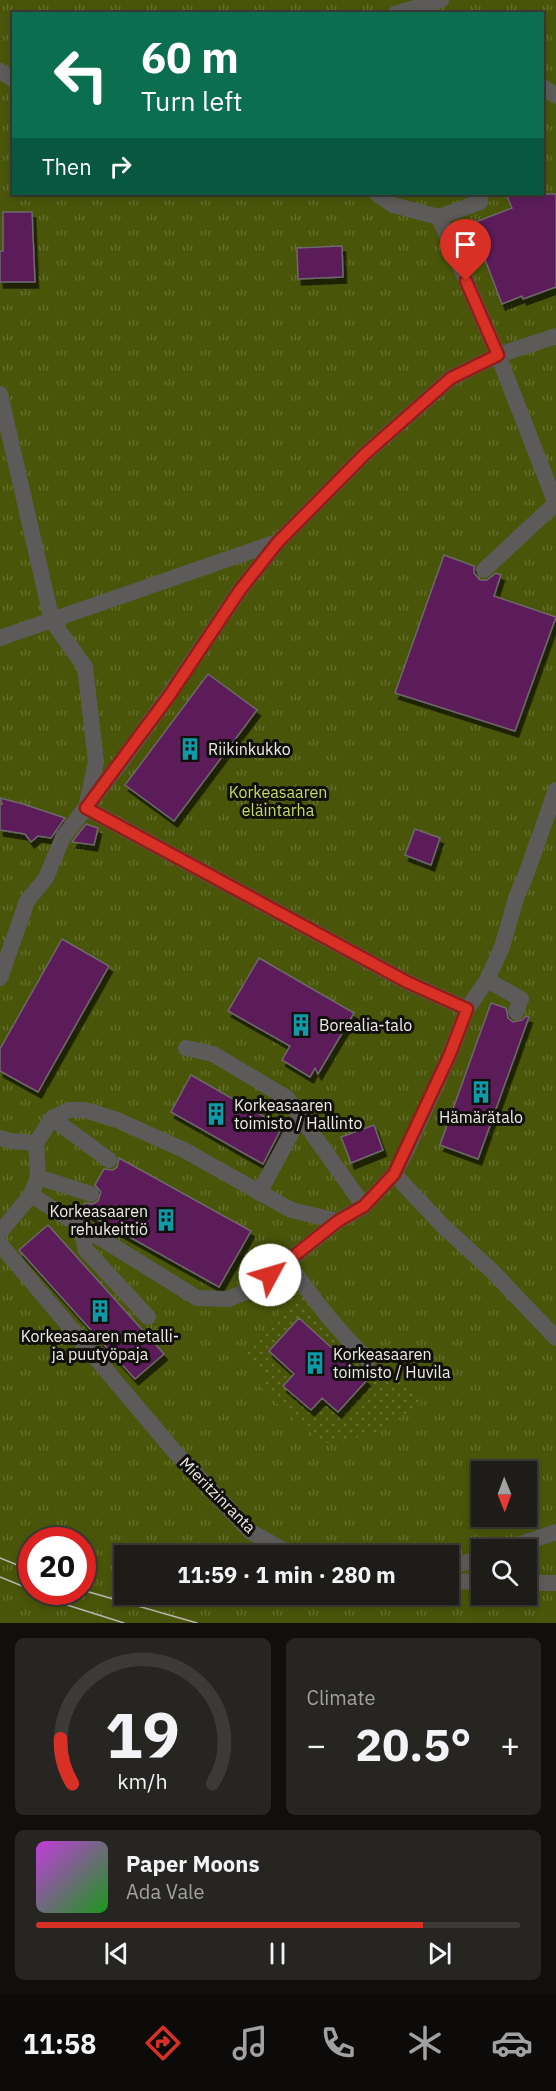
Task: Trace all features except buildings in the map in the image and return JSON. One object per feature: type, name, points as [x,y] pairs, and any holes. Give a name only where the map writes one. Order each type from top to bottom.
[{"type":"lane","points":[[402,12],[441,0]]},
{"type":"lane","points":[[378,195],[393,205],[439,217],[480,202],[480,195]]},
{"type":"lane","points":[[439,217],[498,355],[556,505],[484,570]]},
{"type":"lane","points":[[0,978],[27,901],[46,878],[63,837],[169,696],[240,590],[278,542],[365,454],[451,378],[498,355],[556,336]]},
{"type":"lane","points":[[0,394],[52,621],[85,667],[96,762],[86,808]]},
{"type":"lane","points":[[0,638],[278,542]]},
{"type":"lane","points":[[31,1195],[197,1298],[228,1299],[253,1288],[338,1221],[364,1206],[394,1174],[450,1054],[467,1009],[487,980],[502,947],[517,895],[556,790]]},
{"type":"lane","points":[[86,808],[407,982],[467,1009]]},
{"type":"lane","points":[[487,980],[521,999],[516,1012]]},
{"type":"lane","points":[[186,1048],[213,1054],[287,1098],[364,1206]]},
{"type":"lane","points":[[0,1232],[31,1195],[39,1177],[36,1143],[52,1118],[69,1110],[86,1110],[117,1120],[184,1150],[291,1210],[338,1221]]},
{"type":"lane","points":[[260,1193],[300,1117]]},
{"type":"lane","points":[[52,1118],[109,1160]]},
{"type":"lane","points":[[0,1138],[36,1143]]},
{"type":"lane","points":[[394,1174],[556,1338]]},
{"type":"lane","points":[[39,1177],[91,1194]]},
{"type":"lane","points":[[83,1228],[85,1249],[148,1317]]},
{"type":"lane","name":"Mieritzinranta","points":[[0,1244],[174,1451],[251,1533],[273,1545]]},
{"type":"lane","points":[[287,1261],[308,1292],[343,1335],[368,1360]]},
{"type":"lane","points":[[535,1539],[556,1532]]},
{"type":"lane","points":[[537,1583],[556,1583]]},
{"type":"green space","name":"Korkeasaaren eläintarha","points":[[0,0],[556,0],[556,1623],[0,1623]]},
{"type":"green space","points":[[309,1280],[388,1369],[407,1381],[422,1402],[376,1434],[326,1443],[303,1428],[259,1386],[268,1379],[243,1356]]},
{"type":"tram line","points":[[0,1558],[18,1565]]},
{"type":"tram line","points":[[0,1577],[18,1584]]},
{"type":"tram line","points":[[96,1594],[197,1623]]},
{"type":"tram line","points":[[67,1605],[124,1623]]},
{"type":"place","name":"Riikinkukko","points":[[190,749]]},
{"type":"place","name":"Borealia-talo","points":[[301,1025]]},
{"type":"place","name":"Hämärätalo","points":[[481,1092]]},
{"type":"place","name":"Korkeasaaren toimisto / Hallinto","points":[[216,1114]]},
{"type":"place","name":"Korkeasaaren rehukeittiö","points":[[166,1220]]},
{"type":"place","name":"Korkeasaaren metalli- ja puutyöpaja","points":[[100,1311]]},
{"type":"place","name":"Korkeasaaren toimisto / Huvila","points":[[315,1363]]},
{"type":"route","points":[[270,1275],[338,1221],[364,1206],[394,1174],[450,1054],[467,1009],[407,982],[86,808],[169,696],[240,590],[278,542],[365,454],[451,378],[498,355],[466,281]]}]
